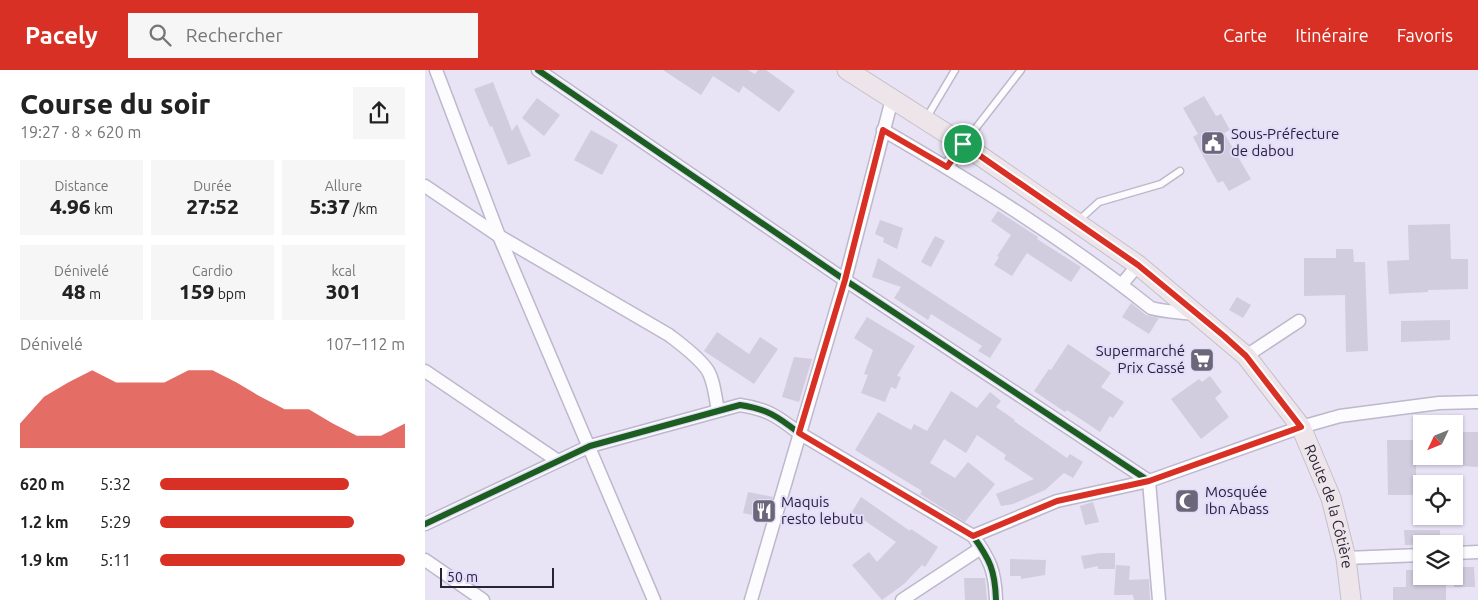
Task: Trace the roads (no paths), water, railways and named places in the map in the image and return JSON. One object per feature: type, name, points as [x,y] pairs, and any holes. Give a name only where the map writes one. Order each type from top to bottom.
[{"type":"main road","name":"Route de la Côtière","points":[[847,70],[963,144],[1138,265],[1246,356],[1301,427],[1331,498],[1346,558],[1351,600]]},
{"type":"street","points":[[436,70],[499,236],[655,600]]},
{"type":"street","points":[[538,70],[845,280],[1149,481]]},
{"type":"street","points":[[751,600],[845,280],[892,99]]},
{"type":"street","points":[[883,130],[947,167],[1056,237],[1122,284],[1151,308],[1164,312],[1175,311],[1199,315]]},
{"type":"street","points":[[947,167],[963,144]]},
{"type":"street","points":[[425,186],[499,236],[677,341],[707,369],[713,384],[718,410]]},
{"type":"street","points":[[1056,237],[1077,222]]},
{"type":"street","points":[[1122,284],[1138,265]]},
{"type":"street","points":[[1246,356],[1299,321]]},
{"type":"street","points":[[425,371],[558,462]]},
{"type":"street","points":[[973,536],[1057,501],[1149,481],[1301,427],[1340,416],[1439,403],[1478,402]]},
{"type":"street","points":[[425,524],[590,446],[740,405],[759,408],[777,416],[799,433],[973,536],[988,558],[995,578],[996,600]]},
{"type":"street","points":[[1149,481],[1159,600]]},
{"type":"street","points":[[903,600],[981,548]]},
{"type":"street","points":[[1463,553],[1478,552]]},
{"type":"street","points":[[1346,558],[1413,555]]},
{"type":"street","points":[[425,560],[483,600]]},
{"type":"lane","points":[[925,120],[955,70]]},
{"type":"lane","points":[[963,144],[1021,70]]},
{"type":"lane","points":[[1077,222],[1099,202],[1161,184],[1180,171]]},
{"type":"place","name":"Sous-Préfecture de dabou","points":[[1213,143]]},
{"type":"place","name":"Supermarché Prix Cassé","points":[[1202,360]]},
{"type":"place","name":"Mosquée Ibn Abass","points":[[1187,501]]},
{"type":"place","name":"Maquis resto lebutu","points":[[764,511]]}]
